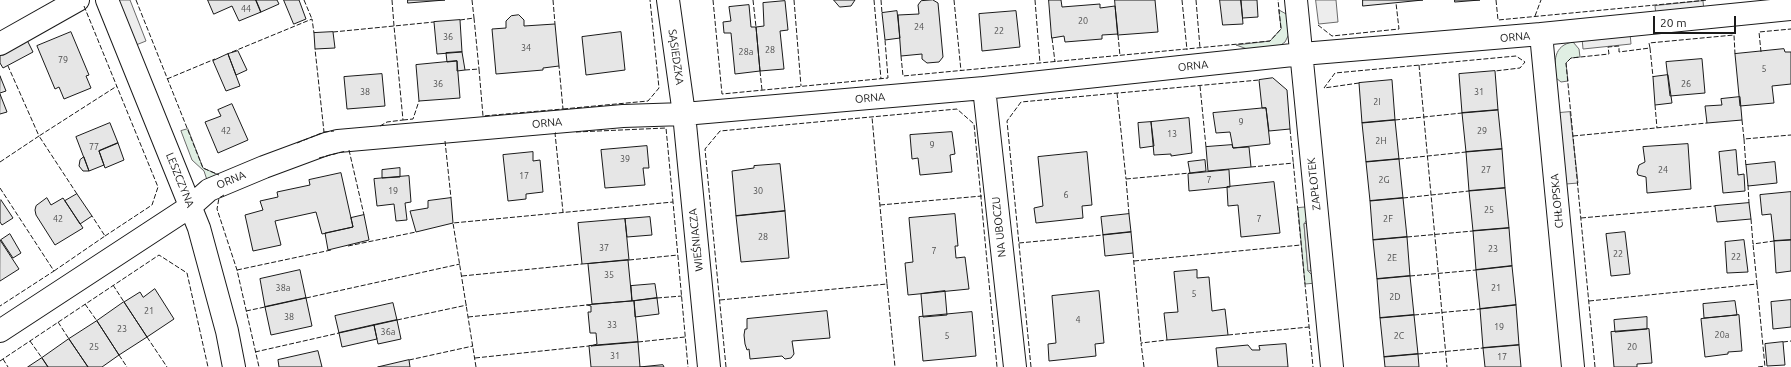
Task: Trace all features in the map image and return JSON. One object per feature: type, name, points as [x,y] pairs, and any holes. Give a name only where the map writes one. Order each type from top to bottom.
[{"type":"street","points":[[0,44],[78,0]]},
{"type":"street","name":"LESZCZYNA","points":[[107,0],[191,206],[208,259],[234,367]]},
{"type":"street","name":"SĄSIEDZKA","points":[[668,0],[684,114]]},
{"type":"street","name":"ZAPŁOTEK","points":[[1296,0],[1332,367]]},
{"type":"street","name":"ORNA","points":[[0,331],[191,206],[209,190],[264,167],[338,141],[623,116],[684,114],[984,88],[1302,54],[1541,34],[1791,9]]},
{"type":"street","name":"CHŁOPSKA","points":[[1541,34],[1573,367]]},
{"type":"street","name":"NA UBOCZU","points":[[984,88],[1015,367]]},
{"type":"street","name":"WIEŚNIACZA","points":[[684,114],[709,367]]},
{"type":"green space","points":[[1279,10],[1288,15],[1289,34],[1285,42],[1278,47],[1250,50],[1236,45],[1270,41],[1281,29]]},
{"type":"green space","points":[[1573,42],[1579,49],[1580,57],[1571,58],[1566,63],[1568,81],[1561,82],[1556,78],[1556,55],[1558,50],[1566,44]]},
{"type":"green space","points":[[188,129],[203,168],[219,175],[207,180],[204,171],[192,160],[181,131]]},
{"type":"green space","points":[[1309,207],[1310,215],[1304,224],[1308,271],[1316,279],[1316,283],[1305,284],[1298,208]]},
{"type":"shaded area","points":[[118,0],[130,0],[146,41],[136,45]]},
{"type":"shaded area","points":[[1316,0],[1336,0],[1338,22],[1319,24]]},
{"type":"shaded area","points":[[1703,1],[1704,11],[1656,15],[1655,6]]},
{"type":"shaded area","points":[[1630,33],[1631,44],[1583,49],[1582,38]]},
{"type":"shaded area","points":[[1570,112],[1578,183],[1566,184],[1559,113]]},
{"type":"shaded area","points":[[1314,223],[1319,270],[1308,271],[1304,224]]},
{"type":"building","points":[[208,0],[256,0],[261,12],[239,21],[232,6],[214,14]]},
{"type":"building","points":[[256,0],[277,0],[279,4],[261,12]]},
{"type":"building","points":[[284,0],[299,0],[306,19],[294,24]]},
{"type":"building","points":[[408,0],[445,0],[408,3]]},
{"type":"building","points":[[834,0],[855,0],[851,6],[840,7]]},
{"type":"building","points":[[933,0],[938,3],[943,57],[939,62],[927,63],[922,59],[922,54],[901,56],[898,15],[919,14],[918,5],[921,1]]},
{"type":"building","points":[[1049,0],[1061,0],[1062,7],[1100,4],[1100,8],[1115,6],[1118,34],[1102,35],[1102,39],[1065,42],[1064,36],[1052,38]]},
{"type":"building","points":[[1115,0],[1155,0],[1158,32],[1118,35]]},
{"type":"building","points":[[1220,0],[1241,0],[1243,24],[1223,25]]},
{"type":"building","points":[[1241,0],[1257,0],[1258,17],[1243,18]]},
{"type":"building","points":[[1363,0],[1423,0],[1363,6]]},
{"type":"building","points":[[1455,0],[1480,0],[1455,2]]},
{"type":"building","points":[[785,1],[788,30],[780,31],[784,69],[760,71],[756,27],[764,26],[763,3]]},
{"type":"building","points":[[749,5],[751,27],[756,27],[760,71],[735,74],[731,33],[724,33],[723,22],[731,21],[729,7]]},
{"type":"building","points":[[897,11],[900,38],[885,40],[882,13]]},
{"type":"building","points":[[1016,11],[1020,47],[982,51],[979,14]]},
{"type":"building","points":[[519,15],[524,20],[524,26],[555,24],[559,66],[543,68],[543,70],[496,74],[492,29],[506,28],[506,21],[511,16]]},
{"type":"building","points":[[460,20],[462,52],[437,54],[434,22]]},
{"type":"building","points":[[71,32],[89,75],[86,76],[91,88],[64,99],[59,87],[55,89],[37,46]]},
{"type":"building","points":[[333,32],[335,48],[315,49],[314,33]]},
{"type":"building","points":[[621,32],[625,70],[586,75],[582,37]]},
{"type":"building","points":[[26,38],[33,52],[3,68],[0,63],[0,52]]},
{"type":"building","points":[[1784,49],[1785,52],[1791,52],[1791,84],[1772,86],[1774,103],[1740,106],[1735,54]]},
{"type":"building","points":[[238,51],[247,70],[236,75],[228,54]]},
{"type":"building","points":[[462,52],[465,70],[457,71],[457,61],[447,62],[446,53]]},
{"type":"building","points":[[228,54],[240,86],[226,91],[213,61]]},
{"type":"building","points":[[1702,59],[1705,93],[1670,96],[1666,62]]},
{"type":"building","points":[[457,61],[460,98],[419,101],[416,65]]},
{"type":"building","points":[[1495,71],[1498,110],[1462,113],[1459,74]]},
{"type":"building","points":[[382,74],[385,106],[347,109],[344,77]]},
{"type":"building","points":[[1668,75],[1672,103],[1655,105],[1653,77]]},
{"type":"building","points":[[0,76],[6,91],[0,93]]},
{"type":"building","points":[[1273,78],[1287,90],[1290,129],[1269,131],[1266,108],[1262,108],[1259,80]]},
{"type":"building","points":[[1392,80],[1395,120],[1362,123],[1359,83]]},
{"type":"building","points":[[0,94],[7,112],[0,114]]},
{"type":"building","points":[[1740,97],[1742,120],[1707,123],[1705,106],[1722,105],[1721,99]]},
{"type":"building","points":[[232,104],[248,140],[218,153],[205,122],[221,116],[218,110]]},
{"type":"building","points":[[1266,108],[1270,144],[1233,148],[1230,132],[1216,133],[1213,113]]},
{"type":"building","points":[[1498,110],[1502,149],[1466,152],[1462,113]]},
{"type":"building","points":[[1189,118],[1192,153],[1171,156],[1171,154],[1154,155],[1151,122]]},
{"type":"building","points":[[1395,120],[1399,159],[1366,162],[1362,123]]},
{"type":"building","points":[[1151,122],[1154,146],[1140,148],[1138,123]]},
{"type":"building","points":[[110,123],[118,143],[99,151],[104,165],[89,171],[76,137]]},
{"type":"building","points":[[952,132],[955,154],[950,155],[952,172],[920,175],[918,158],[912,159],[910,135]]},
{"type":"building","points":[[118,143],[124,160],[105,168],[99,151]]},
{"type":"building","points":[[1688,144],[1691,189],[1647,193],[1646,177],[1638,175],[1637,172],[1639,165],[1645,162],[1643,147]]},
{"type":"building","points":[[1232,145],[1233,148],[1249,147],[1251,167],[1208,171],[1206,147]]},
{"type":"building","points":[[647,146],[649,168],[643,168],[645,185],[605,188],[601,150]]},
{"type":"building","points":[[1502,149],[1505,188],[1469,191],[1466,152]]},
{"type":"building","points":[[1736,150],[1738,175],[1744,174],[1745,191],[1723,193],[1719,152]]},
{"type":"building","points":[[533,152],[533,161],[540,160],[543,192],[526,194],[526,199],[508,201],[503,155]]},
{"type":"building","points":[[1087,152],[1092,205],[1082,206],[1083,218],[1036,223],[1034,208],[1043,206],[1038,157]]},
{"type":"building","points":[[84,157],[89,171],[83,171],[79,166],[80,160]]},
{"type":"building","points":[[1399,159],[1403,198],[1370,201],[1366,162]]},
{"type":"building","points":[[1205,160],[1206,171],[1190,173],[1188,162]]},
{"type":"building","points":[[1775,162],[1777,183],[1748,186],[1746,165]]},
{"type":"building","points":[[780,164],[785,211],[736,216],[732,171],[754,168],[754,166]]},
{"type":"building","points":[[400,168],[400,177],[382,178],[382,170]]},
{"type":"building","points":[[1229,170],[1230,187],[1189,191],[1188,174]]},
{"type":"building","points":[[341,173],[353,227],[322,234],[316,212],[275,221],[281,245],[253,251],[245,215],[263,210],[260,201],[278,197],[277,192],[310,185],[309,180]]},
{"type":"building","points":[[409,176],[411,202],[405,203],[407,220],[396,221],[394,204],[377,206],[374,179]]},
{"type":"building","points":[[1274,182],[1280,233],[1241,237],[1238,205],[1228,206],[1227,187]]},
{"type":"building","points":[[1505,188],[1509,228],[1473,231],[1469,191]]},
{"type":"building","points":[[1791,192],[1791,240],[1774,241],[1771,214],[1762,215],[1760,195]]},
{"type":"building","points":[[77,194],[92,216],[80,224],[65,201]]},
{"type":"building","points":[[47,198],[51,205],[63,198],[83,228],[55,245],[36,215],[35,210],[36,206]]},
{"type":"building","points":[[451,198],[453,223],[416,232],[410,211],[428,208],[428,201]]},
{"type":"building","points":[[1403,198],[1407,237],[1373,240],[1370,201]]},
{"type":"building","points":[[1,200],[13,218],[2,225],[0,222]]},
{"type":"building","points":[[1749,203],[1751,219],[1717,222],[1715,206]]},
{"type":"building","points":[[785,211],[789,258],[741,262],[736,216]]},
{"type":"building","points":[[955,214],[958,246],[955,246],[956,258],[965,257],[969,289],[908,295],[905,263],[913,262],[909,218]]},
{"type":"building","points":[[1129,214],[1131,232],[1103,235],[1101,217]]},
{"type":"building","points":[[364,215],[369,240],[328,250],[325,233],[353,227],[351,218]]},
{"type":"building","points":[[650,217],[652,235],[627,237],[625,219]]},
{"type":"building","points":[[625,219],[629,260],[582,264],[578,223]]},
{"type":"building","points":[[1509,228],[1512,266],[1476,270],[1473,231]]},
{"type":"building","points":[[1131,232],[1133,253],[1105,256],[1103,235]]},
{"type":"building","points":[[1625,232],[1630,274],[1611,276],[1606,234]]},
{"type":"building","points":[[10,234],[21,253],[13,258],[1,240]]},
{"type":"building","points":[[1407,237],[1410,276],[1377,279],[1373,240]]},
{"type":"building","points":[[0,240],[19,269],[0,281]]},
{"type":"building","points":[[1744,240],[1748,272],[1727,273],[1725,242]]},
{"type":"building","points":[[1791,240],[1791,271],[1776,273],[1774,241]]},
{"type":"building","points":[[628,260],[632,301],[592,304],[588,264]]},
{"type":"building","points":[[1512,266],[1516,305],[1480,309],[1476,270]]},
{"type":"building","points":[[300,270],[306,298],[265,307],[260,279]]},
{"type":"building","points":[[1197,270],[1197,278],[1209,277],[1212,311],[1225,309],[1228,335],[1167,340],[1164,313],[1178,312],[1174,272]]},
{"type":"building","points":[[1410,276],[1414,315],[1380,318],[1377,279]]},
{"type":"building","points":[[655,284],[657,298],[632,301],[631,286]]},
{"type":"building","points":[[155,289],[174,319],[147,337],[124,302],[140,292],[143,297]]},
{"type":"building","points":[[945,291],[947,315],[923,317],[921,294]]},
{"type":"building","points":[[1099,291],[1104,343],[1095,344],[1096,356],[1049,361],[1048,344],[1056,343],[1052,296]]},
{"type":"building","points":[[306,298],[312,326],[271,335],[265,307]]},
{"type":"building","points":[[657,298],[659,314],[635,317],[634,301]]},
{"type":"building","points":[[1791,300],[1791,327],[1773,329],[1771,302]]},
{"type":"building","points":[[634,301],[638,342],[591,346],[597,344],[596,333],[590,333],[588,312],[591,312],[591,306],[587,305]]},
{"type":"building","points":[[1735,301],[1737,315],[1704,318],[1703,304]]},
{"type":"building","points":[[124,302],[147,337],[119,355],[97,321]]},
{"type":"building","points":[[393,303],[397,320],[339,333],[335,316]]},
{"type":"building","points":[[1516,305],[1519,345],[1483,348],[1480,309]]},
{"type":"building","points":[[827,311],[830,338],[792,341],[794,354],[791,358],[785,359],[782,356],[750,359],[749,349],[747,350],[744,335],[745,329],[747,329],[747,319]]},
{"type":"building","points":[[972,312],[976,356],[923,361],[919,317]]},
{"type":"building","points":[[1414,315],[1418,354],[1384,357],[1380,318]]},
{"type":"building","points":[[1739,315],[1742,351],[1728,352],[1728,354],[1705,357],[1701,319]]},
{"type":"building","points":[[1647,317],[1647,329],[1615,332],[1614,320]]},
{"type":"building","points":[[397,320],[401,339],[378,344],[374,325]]},
{"type":"building","points":[[97,321],[119,355],[102,367],[88,367],[69,339]]},
{"type":"building","points":[[374,325],[377,339],[342,347],[339,333]]},
{"type":"building","points":[[1649,329],[1652,363],[1637,364],[1637,367],[1614,367],[1611,332]]},
{"type":"building","points":[[69,339],[88,367],[48,367],[42,358]]},
{"type":"building","points":[[638,342],[640,367],[591,367],[589,346]]},
{"type":"building","points":[[1783,342],[1785,365],[1767,366],[1765,344]]},
{"type":"building","points":[[1286,344],[1288,367],[1218,367],[1216,348],[1248,345],[1252,350],[1260,350],[1259,346]]},
{"type":"building","points":[[1519,345],[1521,367],[1485,367],[1483,348]]},
{"type":"building","points":[[318,351],[322,367],[279,367],[278,360]]},
{"type":"building","points":[[1418,354],[1419,367],[1385,367],[1384,357]]},
{"type":"building","points":[[42,358],[48,367],[28,367]]},
{"type":"building","points":[[409,360],[410,367],[378,367]]},
{"type":"building","points":[[663,365],[664,367],[640,367]]},
{"type":"fence","points":[[136,0],[203,168],[219,175]]},
{"type":"fence","points":[[304,0],[312,19]]},
{"type":"fence","points":[[392,0],[394,26],[434,22]]},
{"type":"fence","points":[[472,0],[474,18]]},
{"type":"fence","points":[[553,0],[555,24]]},
{"type":"fence","points":[[563,109],[648,101],[659,88],[650,0]]},
{"type":"fence","points":[[713,0],[722,94],[888,78],[885,40]]},
{"type":"fence","points":[[753,0],[756,27]]},
{"type":"fence","points":[[794,0],[801,86]]},
{"type":"fence","points":[[874,0],[881,79]]},
{"type":"fence","points":[[881,0],[882,13]]},
{"type":"fence","points":[[954,0],[961,71]]},
{"type":"fence","points":[[1035,0],[1040,63]]},
{"type":"fence","points":[[1182,0],[1187,50]]},
{"type":"fence","points":[[1196,0],[1200,48]]},
{"type":"fence","points":[[901,56],[903,76],[1270,41],[1281,29],[1278,0]]},
{"type":"fence","points":[[1496,0],[1498,20],[1708,0]]},
{"type":"fence","points":[[1535,16],[1541,0]]},
{"type":"fence","points":[[1318,25],[1332,36],[1399,29],[1396,3]]},
{"type":"fence","points":[[84,6],[158,187],[152,205],[105,236]]},
{"type":"fence","points":[[460,20],[474,18],[479,69]]},
{"type":"fence","points":[[232,52],[312,19],[314,33]]},
{"type":"fence","points":[[333,32],[394,26],[403,120],[387,122],[380,126]]},
{"type":"fence","points":[[1761,52],[1759,32],[1791,29]]},
{"type":"fence","points":[[1118,35],[1120,56]]},
{"type":"fence","points":[[1595,367],[1566,63],[1571,58],[1609,54],[1608,47],[1619,46],[1619,52],[1650,48],[1649,43],[1734,35],[1735,54]]},
{"type":"fence","points":[[1052,38],[1055,62]]},
{"type":"fence","points":[[1650,48],[1653,77]]},
{"type":"fence","points":[[297,143],[324,132],[315,49]]},
{"type":"fence","points":[[1359,83],[1324,88],[1335,73],[1516,56],[1525,62],[1520,68],[1495,71]]},
{"type":"fence","points":[[167,79],[215,59]]},
{"type":"fence","points":[[1419,65],[1447,367]]},
{"type":"fence","points":[[0,162],[39,136],[8,66]]},
{"type":"fence","points":[[465,70],[479,69],[483,116],[563,109],[559,66]]},
{"type":"fence","points":[[760,71],[762,90]]},
{"type":"fence","points":[[1031,367],[1007,121],[1021,102],[1259,80]]},
{"type":"fence","points":[[77,194],[39,136],[117,86]]},
{"type":"fence","points":[[1200,86],[1206,147]]},
{"type":"fence","points":[[1117,93],[1126,179]]},
{"type":"fence","points":[[403,120],[413,119],[419,101]]},
{"type":"fence","points":[[1655,105],[1657,128]]},
{"type":"fence","points":[[726,367],[705,149],[720,131],[957,109],[974,124],[997,367]]},
{"type":"fence","points":[[1395,120],[1462,113]]},
{"type":"fence","points":[[720,300],[887,284],[872,117]]},
{"type":"fence","points":[[1742,120],[1744,139],[1791,135]]},
{"type":"fence","points":[[1573,136],[1707,123]]},
{"type":"fence","points":[[576,132],[666,128],[673,202]]},
{"type":"fence","points":[[1290,129],[1313,367]]},
{"type":"fence","points":[[324,132],[334,131]]},
{"type":"fence","points":[[556,133],[563,212]]},
{"type":"fence","points":[[1744,139],[1746,167]]},
{"type":"fence","points":[[445,141],[451,198]]},
{"type":"fence","points":[[349,150],[364,215]]},
{"type":"fence","points":[[319,158],[346,151]]},
{"type":"fence","points":[[1399,159],[1466,152]]},
{"type":"fence","points":[[1251,167],[1294,163]]},
{"type":"fence","points":[[1129,214],[1126,179],[1190,173]]},
{"type":"fence","points":[[1748,185],[1749,203]]},
{"type":"fence","points":[[0,188],[54,271],[0,306]]},
{"type":"fence","points":[[1403,198],[1469,191]]},
{"type":"fence","points":[[224,195],[219,198],[217,209],[237,270],[259,367]]},
{"type":"fence","points":[[880,205],[982,196]]},
{"type":"fence","points":[[476,367],[453,223],[673,202],[688,367]]},
{"type":"fence","points":[[1581,218],[1715,206]]},
{"type":"fence","points":[[54,271],[105,236],[92,216]]},
{"type":"fence","points":[[1751,219],[1753,244],[1774,241]]},
{"type":"fence","points":[[1407,237],[1473,231]]},
{"type":"fence","points":[[348,246],[416,232]]},
{"type":"fence","points":[[1019,243],[1103,235]]},
{"type":"fence","points":[[1589,301],[1757,284],[1753,244]]},
{"type":"fence","points":[[1134,261],[1301,245]]},
{"type":"fence","points":[[237,270],[331,250]]},
{"type":"fence","points":[[1133,253],[1141,343]]},
{"type":"fence","points":[[0,361],[159,255],[187,273],[208,367]]},
{"type":"fence","points":[[629,260],[678,255]]},
{"type":"fence","points":[[306,298],[460,264]]},
{"type":"fence","points":[[462,276],[582,264]]},
{"type":"fence","points":[[1410,276],[1476,270]]},
{"type":"fence","points":[[887,284],[895,367]]},
{"type":"fence","points":[[1757,284],[1765,367]]},
{"type":"fence","points":[[113,285],[124,302]]},
{"type":"fence","points":[[657,298],[682,296]]},
{"type":"fence","points":[[85,304],[97,321]]},
{"type":"fence","points":[[397,320],[467,305]]},
{"type":"fence","points":[[468,317],[587,305]]},
{"type":"fence","points":[[246,311],[265,307]]},
{"type":"fence","points":[[1414,315],[1480,309]]},
{"type":"fence","points":[[58,322],[69,339]]},
{"type":"fence","points":[[1228,335],[1309,327]]},
{"type":"fence","points":[[255,352],[339,333]]},
{"type":"fence","points":[[147,337],[167,367]]},
{"type":"fence","points":[[638,342],[685,337]]},
{"type":"fence","points":[[1144,367],[1141,343],[1167,340]]},
{"type":"fence","points":[[30,341],[42,358]]},
{"type":"fence","points":[[1783,342],[1791,341]]},
{"type":"fence","points":[[409,360],[473,346]]},
{"type":"fence","points":[[475,358],[589,346]]},
{"type":"fence","points":[[1418,354],[1483,348]]},
{"type":"fence","points":[[119,355],[127,367]]},
{"type":"fence","points":[[3,359],[8,367]]},
{"type":"fence","points":[[1758,367],[1765,366]]}]
